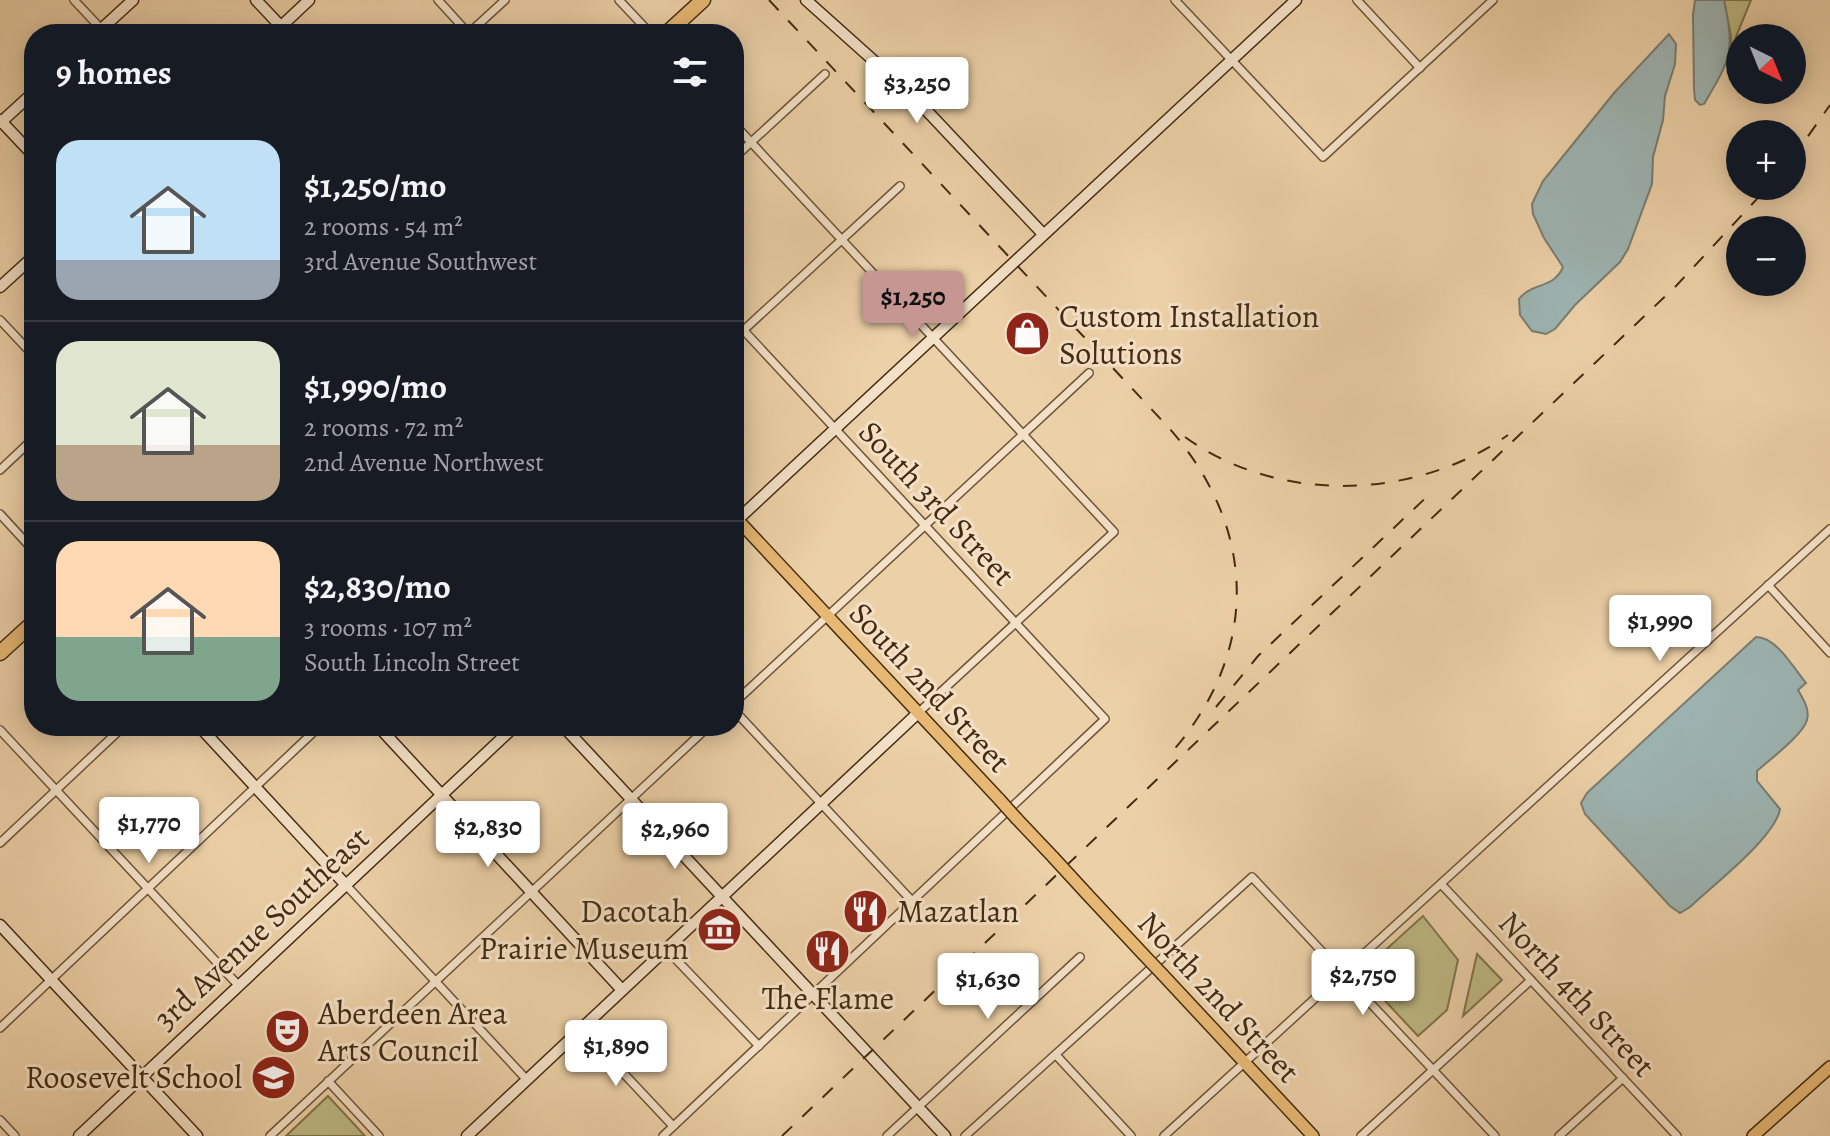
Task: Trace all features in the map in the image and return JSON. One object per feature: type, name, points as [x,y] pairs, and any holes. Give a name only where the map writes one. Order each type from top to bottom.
[{"type":"highway","points":[[677,24],[703,0]]},
{"type":"highway","points":[[0,653],[24,631]]},
{"type":"main road","name":"South 2nd Street","points":[[744,528],[1087,894]]},
{"type":"main road","name":"North 2nd Street","points":[[1087,894],[1313,1136]]},
{"type":"main road","points":[[1753,1136],[1829,1067]]},
{"type":"street","points":[[74,0],[94,24]]},
{"type":"street","points":[[109,24],[133,0]]},
{"type":"street","points":[[256,0],[275,24]]},
{"type":"street","points":[[288,24],[309,0]]},
{"type":"street","points":[[438,0],[460,24]]},
{"type":"street","points":[[480,24],[505,0]]},
{"type":"street","points":[[619,0],[642,24]]},
{"type":"street","points":[[806,0],[912,95],[1043,234]]},
{"type":"street","points":[[1175,0],[1323,157],[1493,0]]},
{"type":"street","points":[[744,511],[1296,0]]},
{"type":"street","points":[[1357,0],[1420,68]]},
{"type":"street","points":[[744,149],[825,74]]},
{"type":"street","points":[[24,101],[1,121],[24,145]]},
{"type":"street","points":[[467,1136],[1114,532],[744,135]]},
{"type":"street","points":[[744,330],[900,186]]},
{"type":"street","points":[[0,287],[24,265]]},
{"type":"street","points":[[0,320],[24,345]]},
{"type":"street","name":"South 3rd Street","points":[[744,330],[1105,719],[911,900]]},
{"type":"street","points":[[744,694],[1089,373]]},
{"type":"street","points":[[0,470],[24,447]]},
{"type":"street","points":[[0,514],[24,540]]},
{"type":"street","points":[[1164,1136],[1830,529]]},
{"type":"street","points":[[1768,585],[1830,653]]},
{"type":"street","points":[[663,1136],[911,900],[744,721]]},
{"type":"street","points":[[0,730],[238,985]]},
{"type":"street","points":[[0,843],[114,736]]},
{"type":"street","points":[[208,736],[527,1080]]},
{"type":"street","points":[[0,1028],[309,736]]},
{"type":"street","points":[[387,736],[622,990]]},
{"type":"street","name":"3rd Avenue Southeast","points":[[79,1136],[504,736]]},
{"type":"street","points":[[572,736],[945,1136]]},
{"type":"street","points":[[270,1136],[698,736]]},
{"type":"street","points":[[965,1136],[1252,877],[1495,1136]]},
{"type":"street","name":"North 4th Street","points":[[1442,885],[1677,1136]]},
{"type":"street","points":[[0,925],[197,1136]]},
{"type":"street","points":[[666,949],[759,1046]]},
{"type":"street","points":[[887,1136],[1080,957]]},
{"type":"street","points":[[1361,1136],[1531,980]]},
{"type":"street","points":[[581,1028],[673,1126]]},
{"type":"street","points":[[1056,1055],[1131,1136]]},
{"type":"street","points":[[1559,1136],[1623,1078]]},
{"type":"street","points":[[328,1081],[379,1136]]},
{"type":"street","points":[[0,1120],[15,1136]]},
{"type":"shaded area","points":[[1724,0],[1751,0],[1741,24],[1729,24]]},
{"type":"shaded area","points":[[1423,916],[1458,960],[1447,1010],[1418,1036],[1373,988],[1369,965]]},
{"type":"shaded area","points":[[1477,954],[1502,980],[1463,1016]]},
{"type":"shaded area","points":[[328,1096],[365,1136],[286,1136]]},
{"type":"water","points":[[1695,0],[1724,0],[1728,24],[1726,62],[1704,104],[1700,105],[1695,100],[1694,89]]},
{"type":"water","points":[[1669,34],[1676,44],[1675,64],[1653,157],[1652,184],[1628,249],[1620,262],[1555,329],[1546,334],[1532,331],[1520,315],[1519,299],[1554,279],[1563,267],[1544,238],[1532,204],[1543,181],[1614,93]]},
{"type":"water","points":[[1756,637],[1764,638],[1778,648],[1806,683],[1798,690],[1807,708],[1807,720],[1793,740],[1757,771],[1757,781],[1780,809],[1776,821],[1742,861],[1680,913],[1585,814],[1581,803],[1587,793]]},
{"type":"railway","points":[[769,0],[1169,428],[1198,467],[1219,507],[1232,549],[1237,590],[1233,632],[1221,674],[1200,714],[1171,753]]},
{"type":"railway","points":[[1806,139],[1830,105]]},
{"type":"railway","points":[[782,1136],[1676,286],[1756,200]]},
{"type":"railway","points":[[1185,437],[1222,459],[1261,474],[1303,483],[1346,486],[1389,482],[1431,473],[1471,457],[1508,435]]},
{"type":"railway","points":[[1216,707],[1258,656],[1433,491]]},
{"type":"place","name":"Custom Installation Solutions","points":[[1028,334]]},
{"type":"place","name":"Mazatlan","points":[[866,911]]},
{"type":"place","name":"Dacotah Prairie Museum","points":[[720,929]]},
{"type":"place","name":"The Flame","points":[[828,951]]},
{"type":"place","name":"Aberdeen Area Arts Council","points":[[287,1031]]},
{"type":"place","name":"Roosevelt School","points":[[273,1077]]}]
